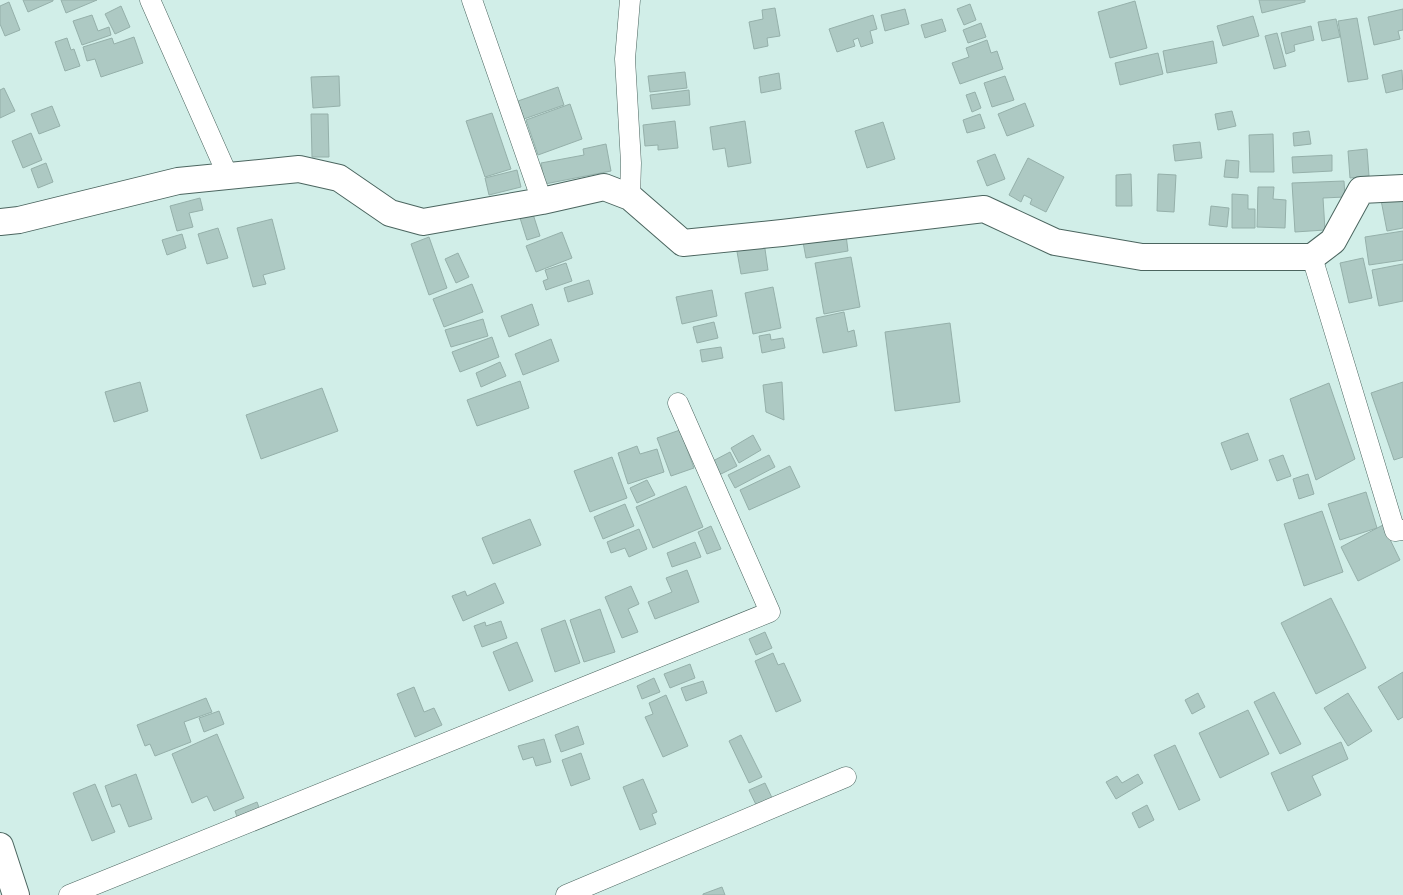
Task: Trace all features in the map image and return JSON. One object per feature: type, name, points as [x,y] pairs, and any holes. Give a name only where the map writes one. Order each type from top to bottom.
[{"type":"street","points":[[150,0],[228,176]]},
{"type":"street","points":[[472,0],[542,201]]},
{"type":"street","points":[[630,0],[625,58],[631,163],[630,197]]},
{"type":"street","points":[[0,222],[19,220],[178,181],[299,169],[339,178],[390,213],[423,222],[542,201],[604,187],[630,197],[684,243],[782,234],[984,209],[1055,242],[1142,257],[1312,257],[1333,241],[1361,190],[1403,188]]},
{"type":"street","points":[[1312,257],[1395,532],[1403,530]]},
{"type":"street","points":[[69,895],[770,612],[678,403]]},
{"type":"street","points":[[570,894],[846,777]]},
{"type":"street","points":[[0,846],[16,895]]},
{"type":"building","points":[[23,0],[53,0],[53,1],[28,12]]},
{"type":"building","points":[[61,0],[97,0],[66,13]]},
{"type":"building","points":[[1259,0],[1305,0],[1305,2],[1262,13]]},
{"type":"building","points":[[1135,1],[1147,48],[1110,58],[1098,12]]},
{"type":"building","points":[[9,2],[20,30],[5,36],[0,24],[0,6]]},
{"type":"building","points":[[970,4],[976,20],[964,25],[957,9]]},
{"type":"building","points":[[121,6],[130,27],[115,34],[105,14]]},
{"type":"building","points":[[775,8],[780,36],[767,38],[768,46],[754,49],[749,22],[763,19],[762,10]]},
{"type":"building","points":[[905,9],[909,24],[885,31],[881,15]]},
{"type":"building","points":[[1403,9],[1403,30],[1398,31],[1400,39],[1374,45],[1368,17]]},
{"type":"building","points":[[92,15],[98,31],[109,27],[111,35],[82,45],[73,21]]},
{"type":"building","points":[[873,15],[877,29],[870,31],[873,43],[861,47],[858,38],[853,40],[855,46],[837,52],[829,29]]},
{"type":"building","points":[[1253,16],[1259,36],[1223,46],[1217,26]]},
{"type":"building","points":[[1357,18],[1368,79],[1348,82],[1338,21]]},
{"type":"building","points":[[942,19],[946,31],[925,38],[921,25]]},
{"type":"building","points":[[1336,19],[1340,37],[1322,41],[1318,22]]},
{"type":"building","points":[[981,23],[986,37],[968,43],[963,30]]},
{"type":"building","points":[[1311,26],[1314,40],[1294,45],[1295,51],[1286,54],[1281,33]]},
{"type":"building","points":[[1277,33],[1286,66],[1274,69],[1265,36]]},
{"type":"building","points":[[134,37],[143,63],[101,77],[95,59],[87,61],[83,47],[112,38],[114,44]]},
{"type":"building","points":[[67,38],[71,50],[74,49],[80,66],[65,71],[55,42]]},
{"type":"building","points":[[987,40],[991,53],[997,51],[1003,69],[960,84],[952,63],[969,57],[966,48]]},
{"type":"building","points":[[1213,41],[1217,63],[1167,73],[1163,51]]},
{"type":"building","points":[[1158,53],[1163,74],[1120,85],[1115,63]]},
{"type":"building","points":[[1402,70],[1403,89],[1386,93],[1382,75]]},
{"type":"building","points":[[685,72],[687,88],[650,92],[648,76]]},
{"type":"building","points":[[779,73],[781,89],[761,93],[759,77]]},
{"type":"building","points":[[339,76],[340,106],[313,108],[311,77]]},
{"type":"building","points":[[1005,76],[1014,100],[992,107],[984,83]]},
{"type":"building","points":[[558,87],[564,105],[524,119],[518,101]]},
{"type":"building","points":[[4,88],[15,111],[0,118],[0,90]]},
{"type":"building","points":[[689,90],[690,105],[652,109],[650,95]]},
{"type":"building","points":[[975,92],[981,108],[972,112],[966,95]]},
{"type":"building","points":[[1025,103],[1034,126],[1007,136],[998,114]]},
{"type":"building","points":[[570,104],[582,139],[538,155],[526,120]]},
{"type":"building","points":[[52,106],[60,126],[39,134],[31,114]]},
{"type":"building","points":[[1232,111],[1236,126],[1218,130],[1215,114]]},
{"type":"building","points":[[492,113],[511,169],[485,177],[466,121]]},
{"type":"building","points":[[311,114],[328,114],[329,157],[312,157]]},
{"type":"building","points":[[980,114],[985,128],[967,133],[963,120]]},
{"type":"building","points":[[675,121],[678,148],[658,150],[658,145],[645,146],[643,125]]},
{"type":"building","points":[[745,121],[751,163],[728,167],[725,148],[713,150],[710,127]]},
{"type":"building","points":[[883,122],[895,159],[867,168],[855,131]]},
{"type":"building","points":[[1309,131],[1311,144],[1294,146],[1293,133]]},
{"type":"building","points":[[31,133],[42,160],[23,168],[12,141]]},
{"type":"building","points":[[1273,134],[1274,172],[1250,172],[1249,135]]},
{"type":"building","points":[[1200,142],[1202,158],[1175,161],[1173,145]]},
{"type":"building","points":[[606,144],[611,171],[545,184],[541,163],[584,155],[583,149]]},
{"type":"building","points":[[1367,149],[1369,176],[1350,178],[1348,151]]},
{"type":"building","points":[[995,154],[1005,179],[987,186],[977,161]]},
{"type":"building","points":[[1332,155],[1332,171],[1293,173],[1292,157]]},
{"type":"building","points":[[1028,158],[1064,177],[1046,212],[1030,204],[1032,199],[1024,195],[1021,202],[1009,195]]},
{"type":"building","points":[[1226,160],[1239,161],[1238,178],[1224,177]]},
{"type":"building","points":[[46,163],[53,182],[38,188],[31,169]]},
{"type":"building","points":[[517,170],[521,187],[489,195],[485,178]]},
{"type":"building","points":[[1131,174],[1132,206],[1116,206],[1116,175]]},
{"type":"building","points":[[1158,174],[1176,175],[1174,212],[1157,211]]},
{"type":"building","points":[[1344,181],[1345,197],[1323,198],[1325,230],[1295,232],[1292,183]]},
{"type":"building","points":[[1258,187],[1274,187],[1273,199],[1286,200],[1285,228],[1257,227]]},
{"type":"building","points":[[1232,194],[1248,195],[1248,209],[1255,209],[1255,228],[1232,228]]},
{"type":"building","points":[[1403,196],[1403,228],[1387,231],[1381,200]]},
{"type":"building","points":[[200,198],[203,210],[189,213],[193,227],[177,231],[170,206]]},
{"type":"building","points":[[1211,206],[1229,208],[1227,227],[1209,225]]},
{"type":"building","points":[[533,214],[540,236],[527,240],[520,218]]},
{"type":"building","points":[[272,219],[285,269],[263,275],[266,284],[253,287],[237,228]]},
{"type":"building","points":[[218,228],[228,258],[207,264],[198,234]]},
{"type":"building","points":[[1403,231],[1403,260],[1369,265],[1365,237]]},
{"type":"building","points":[[562,232],[572,258],[536,272],[526,246]]},
{"type":"building","points":[[182,234],[186,248],[167,255],[162,240]]},
{"type":"building","points":[[846,235],[848,251],[806,258],[803,242]]},
{"type":"building","points":[[429,237],[447,288],[429,295],[411,244]]},
{"type":"building","points":[[764,242],[768,270],[741,274],[736,246]]},
{"type":"building","points":[[458,253],[469,277],[456,283],[445,259]]},
{"type":"building","points":[[851,257],[860,307],[824,314],[815,263]]},
{"type":"building","points":[[1363,258],[1372,298],[1349,303],[1340,263]]},
{"type":"building","points":[[566,263],[572,281],[546,290],[543,281],[548,279],[545,270]]},
{"type":"building","points":[[1403,264],[1403,301],[1379,306],[1372,270]]},
{"type":"building","points":[[589,280],[593,294],[568,302],[564,288]]},
{"type":"building","points":[[472,284],[483,312],[444,327],[433,299]]},
{"type":"building","points":[[773,287],[781,328],[753,334],[745,293]]},
{"type":"building","points":[[712,290],[717,316],[682,324],[676,297]]},
{"type":"building","points":[[532,304],[539,325],[509,337],[501,316]]},
{"type":"building","points":[[844,312],[848,332],[854,330],[857,346],[823,353],[816,318]]},
{"type":"building","points":[[483,319],[488,336],[451,347],[445,330]]},
{"type":"building","points":[[714,322],[718,338],[697,343],[693,327]]},
{"type":"building","points":[[950,323],[960,402],[895,411],[885,332]]},
{"type":"building","points":[[770,334],[771,340],[783,338],[785,348],[762,353],[759,336]]},
{"type":"building","points":[[492,337],[499,357],[460,372],[452,352]]},
{"type":"building","points":[[551,339],[559,361],[523,375],[515,354]]},
{"type":"building","points":[[721,347],[723,358],[702,362],[700,350]]},
{"type":"building","points":[[500,362],[506,376],[481,387],[476,373]]},
{"type":"building","points":[[520,381],[529,408],[477,426],[467,400]]},
{"type":"building","points":[[140,382],[148,411],[114,422],[105,392]]},
{"type":"building","points":[[782,382],[784,420],[766,412],[763,385]]},
{"type":"building","points":[[1403,382],[1403,457],[1394,460],[1371,393]]},
{"type":"building","points":[[1329,383],[1355,459],[1316,480],[1290,399]]},
{"type":"building","points":[[322,388],[338,431],[261,459],[246,415]]},
{"type":"building","points":[[680,430],[694,468],[671,476],[657,438]]},
{"type":"building","points":[[1248,433],[1258,460],[1231,470],[1221,443]]},
{"type":"building","points":[[753,435],[761,450],[739,463],[731,448]]},
{"type":"building","points":[[637,446],[640,454],[657,449],[664,472],[628,484],[618,453]]},
{"type":"building","points":[[730,452],[737,466],[717,476],[711,462]]},
{"type":"building","points":[[769,455],[775,467],[735,488],[728,475]]},
{"type":"building","points":[[1283,455],[1291,476],[1277,481],[1269,460]]},
{"type":"building","points":[[612,457],[627,498],[590,512],[574,471]]},
{"type":"building","points":[[790,466],[800,487],[749,510],[740,490]]},
{"type":"building","points":[[1308,474],[1314,494],[1299,499],[1293,479]]},
{"type":"building","points":[[647,480],[655,495],[637,503],[630,488]]},
{"type":"building","points":[[686,486],[703,527],[653,548],[636,507]]},
{"type":"building","points":[[1366,492],[1377,528],[1340,540],[1328,504]]},
{"type":"building","points":[[625,504],[634,526],[603,539],[594,517]]},
{"type":"building","points":[[1322,511],[1343,572],[1304,586],[1284,524]]},
{"type":"building","points":[[530,519],[541,545],[493,564],[482,538]]},
{"type":"building","points":[[1383,525],[1400,560],[1358,581],[1341,547]]},
{"type":"building","points":[[711,526],[721,549],[707,554],[698,532]]},
{"type":"building","points":[[639,529],[647,549],[629,557],[625,548],[611,553],[607,542]]},
{"type":"building","points":[[695,542],[701,557],[672,567],[667,553]]},
{"type":"building","points":[[687,570],[699,602],[655,619],[648,602],[672,592],[666,578]]},
{"type":"building","points":[[495,583],[504,603],[463,621],[452,596],[465,591],[467,596]]},
{"type":"building","points":[[631,586],[639,604],[628,609],[638,632],[622,638],[605,597]]},
{"type":"building","points":[[1331,598],[1366,668],[1316,694],[1281,623]]},
{"type":"building","points":[[600,609],[615,652],[584,662],[570,620]]},
{"type":"building","points":[[565,620],[580,663],[555,672],[541,629]]},
{"type":"building","points":[[501,621],[507,638],[482,647],[474,626],[485,622],[486,626]]},
{"type":"building","points":[[765,632],[772,648],[756,655],[749,639]]},
{"type":"building","points":[[517,642],[533,681],[509,691],[493,652]]},
{"type":"building","points":[[773,653],[778,665],[784,663],[801,701],[776,712],[755,661]]},
{"type":"building","points":[[690,664],[695,678],[670,688],[664,674]]},
{"type":"building","points":[[1403,672],[1403,717],[1398,720],[1378,687]]},
{"type":"building","points":[[654,678],[660,692],[642,699],[637,686]]},
{"type":"building","points":[[703,681],[707,693],[686,701],[681,688]]},
{"type":"building","points":[[414,687],[424,712],[434,708],[442,725],[415,737],[397,694]]},
{"type":"building","points":[[1274,692],[1301,744],[1280,754],[1254,702]]},
{"type":"building","points":[[1198,693],[1205,707],[1192,714],[1185,700]]},
{"type":"building","points":[[1348,693],[1372,731],[1348,746],[1324,708]]},
{"type":"building","points":[[666,695],[688,746],[663,757],[645,717],[653,714],[649,703]]},
{"type":"building","points":[[206,698],[212,712],[184,722],[191,742],[155,756],[150,744],[145,746],[137,725]]},
{"type":"building","points":[[1248,710],[1269,754],[1220,778],[1199,733]]},
{"type":"building","points":[[219,711],[224,724],[204,732],[199,718]]},
{"type":"building","points":[[578,726],[584,744],[561,752],[555,735]]},
{"type":"building","points":[[217,734],[244,798],[214,811],[207,796],[192,803],[172,754]]},
{"type":"building","points":[[741,735],[762,777],[749,783],[729,741]]},
{"type":"building","points":[[544,739],[551,762],[536,766],[533,757],[523,760],[518,746]]},
{"type":"building","points":[[1341,742],[1348,759],[1312,776],[1321,795],[1288,811],[1271,773]]},
{"type":"building","points":[[1175,745],[1200,800],[1179,810],[1154,755]]},
{"type":"building","points":[[581,753],[590,779],[571,786],[562,760]]},
{"type":"building","points":[[136,774],[152,819],[129,827],[120,804],[112,807],[105,786]]},
{"type":"building","points":[[1138,774],[1143,783],[1116,799],[1106,782],[1117,776],[1122,783]]},
{"type":"building","points":[[643,779],[657,812],[652,814],[656,824],[640,830],[623,787]]},
{"type":"building","points":[[765,783],[775,804],[759,811],[749,790]]},
{"type":"building","points":[[95,784],[115,832],[92,841],[73,793]]},
{"type":"building","points":[[257,802],[261,813],[239,822],[235,811]]},
{"type":"building","points":[[1147,805],[1154,820],[1139,828],[1132,813]]},
{"type":"building","points":[[722,887],[725,895],[703,895],[703,894]]}]
